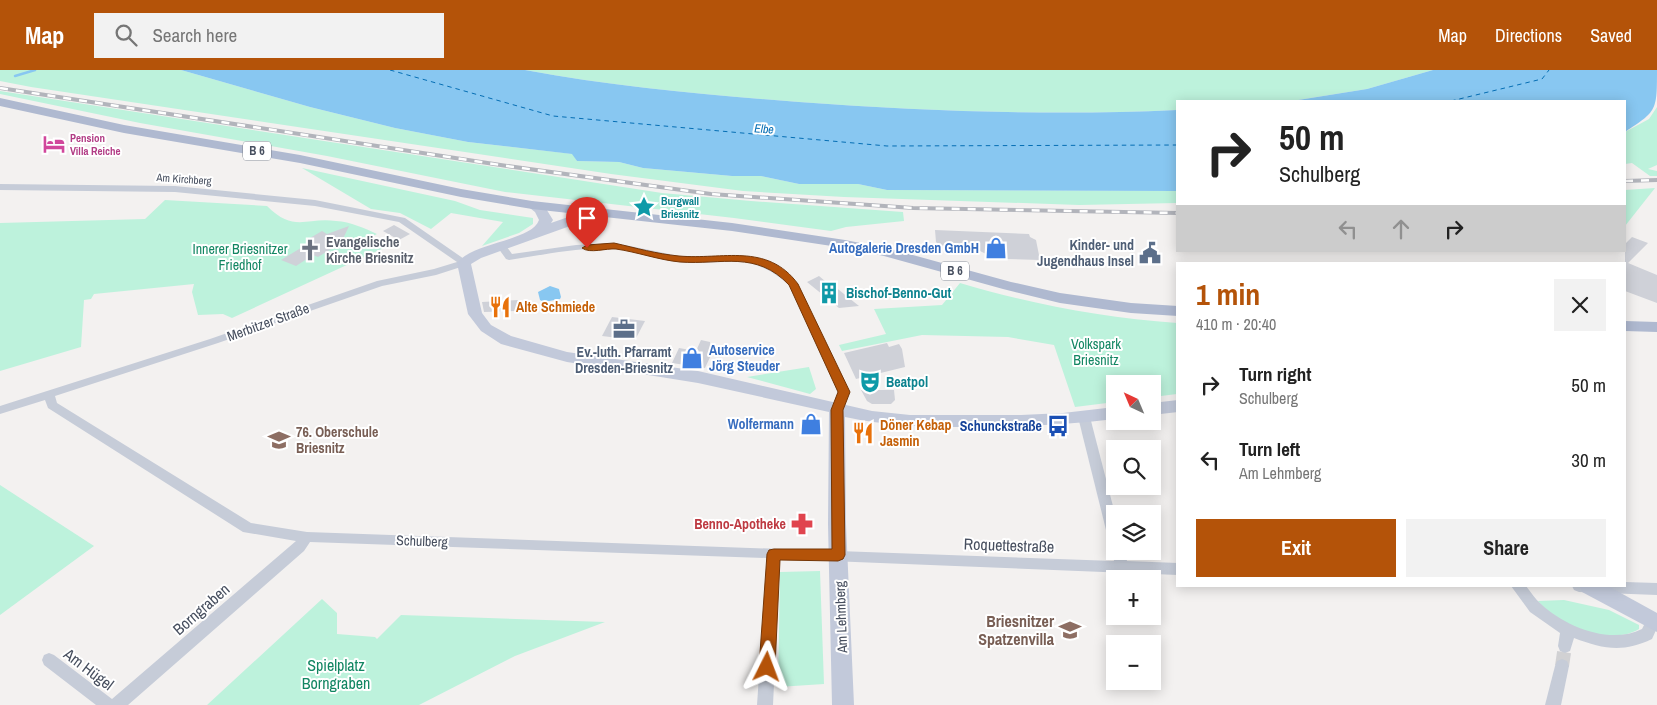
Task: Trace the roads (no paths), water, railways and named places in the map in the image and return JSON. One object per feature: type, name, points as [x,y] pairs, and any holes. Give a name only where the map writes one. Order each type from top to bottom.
[{"type":"main road","name":"B 6","points":[[0,102],[124,129],[265,152],[461,193],[532,205],[732,227],[845,244],[886,252],[1008,286],[1060,298],[1131,308],[1176,311]]},
{"type":"main road","points":[[1626,326],[1657,327]]},
{"type":"street","name":"Am Kirchberg","points":[[0,187],[175,188],[315,204],[366,212],[402,220],[428,236],[464,263]]},
{"type":"street","points":[[532,205],[540,210],[546,220],[544,226],[534,234]]},
{"type":"street","name":"Merbitzer Straße","points":[[0,410],[205,344],[380,283],[436,272],[464,263],[476,255],[501,245],[579,218],[586,210]]},
{"type":"street","points":[[501,245],[509,257],[614,246],[680,259],[741,257],[771,266],[783,273],[793,284],[844,392],[837,410]]},
{"type":"street","points":[[464,263],[475,314],[486,328],[506,340],[567,357],[698,377],[872,417],[910,421],[1021,421],[1106,414]]},
{"type":"street","name":"Schulberg","points":[[49,394],[52,404],[248,528],[307,538],[838,555]]},
{"type":"street","points":[[1161,408],[1176,406]]},
{"type":"street","name":"Am Lehmberg","points":[[837,410],[838,555],[843,705]]},
{"type":"street","points":[[1084,417],[1107,505]]},
{"type":"street","name":"Borngraben","points":[[117,705],[299,548],[307,538]]},
{"type":"street","points":[[765,705],[774,554]]},
{"type":"street","name":"Roquettestraße","points":[[838,555],[1176,569]]},
{"type":"street","points":[[1120,560],[1122,567]]},
{"type":"street","points":[[1519,587],[1537,609],[1568,630],[1600,640],[1626,642],[1648,634],[1655,622],[1591,587]]},
{"type":"street","points":[[1612,587],[1657,589]]},
{"type":"street","points":[[1565,646],[1568,630]]},
{"type":"street","name":"Am Hügel","points":[[49,660],[108,705]]},
{"type":"street","points":[[1553,705],[1562,666]]},
{"type":"water","name":"Elbe","points":[[181,70],[525,70],[662,90],[846,105],[941,110],[1083,113],[1176,110],[1176,191],[887,190],[858,184],[799,184],[761,176],[732,176],[643,168],[619,162],[577,161],[572,154],[468,142],[395,128],[310,107]]},
{"type":"water","points":[[1433,70],[1657,70],[1656,94],[1653,108],[1644,119],[1626,131],[1626,100],[1298,100],[1367,89]]},
{"type":"water","points":[[550,286],[559,289],[560,299],[544,302],[540,300],[538,292]]},
{"type":"waterway","points":[[15,76],[35,70]]},
{"type":"tunnel","points":[[1562,666],[1565,646]]},
{"type":"railway","points":[[0,88],[507,166],[711,194],[913,208],[1176,213]]},
{"type":"railway","points":[[1626,181],[1657,180]]},
{"type":"place","name":"Pension Villa Reiche","points":[[54,144]]},
{"type":"place","name":"Burgwall Briesnitz","points":[[644,207]]},
{"type":"place","name":"Autogalerie Dresden GmbH","points":[[996,248]]},
{"type":"place","name":"Evangelische Kirche Briesnitz","points":[[310,250]]},
{"type":"place","name":"Kinder- und Jugendhaus Insel","points":[[1150,253]]},
{"type":"place","name":"Bischof-Benno-Gut","points":[[829,293]]},
{"type":"place","name":"Alte Schmiede","points":[[500,307]]},
{"type":"place","name":"Ev.-luth. Pfarramt Dresden-Briesnitz","points":[[624,329]]},
{"type":"place","name":"Autoservice Jörg Steuder","points":[[692,358]]},
{"type":"place","name":"Beatpol","points":[[870,382]]},
{"type":"place","name":"Wolfermann","points":[[811,424]]},
{"type":"place","name":"Schunckstraße","points":[[1058,426]]},
{"type":"place","name":"Döner Kebap Jasmin","points":[[863,433]]},
{"type":"place","name":"76. Oberschule Briesnitz","points":[[279,440]]},
{"type":"place","name":"Benno-Apotheke","points":[[802,524]]},
{"type":"place","name":"Briesnitzer Spatzenvilla","points":[[1070,630]]},
{"type":"park label","name":"Innerer Briesnitzer Friedhof","points":[[240,257]]},
{"type":"park label","name":"Volkspark Briesnitz","points":[[1096,352]]},
{"type":"park label","name":"Spielplatz Borngraben","points":[[336,674]]}]
